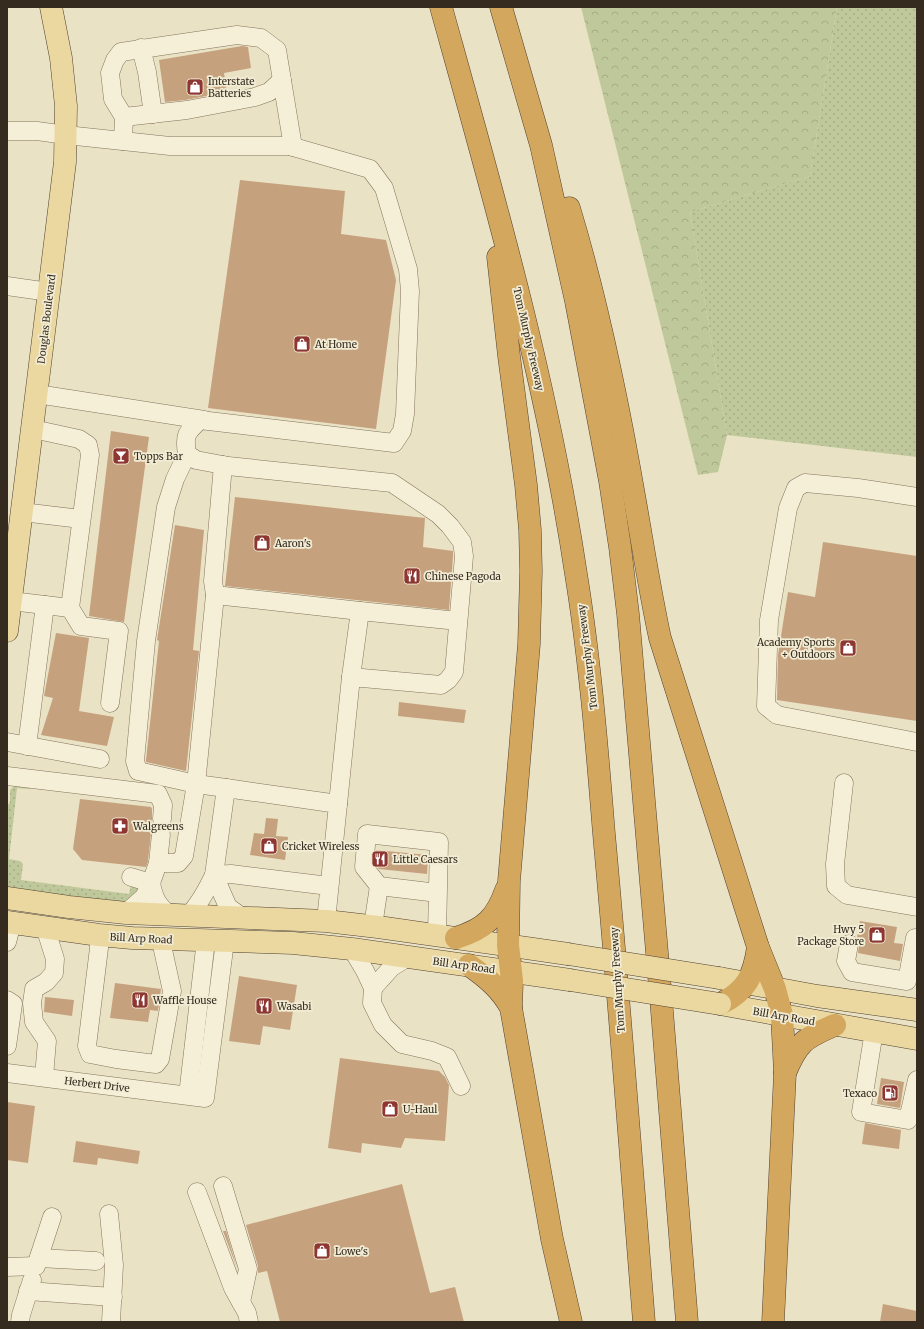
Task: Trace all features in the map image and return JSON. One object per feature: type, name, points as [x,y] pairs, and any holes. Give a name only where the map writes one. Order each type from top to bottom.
[{"type":"highway","name":"Tom Murphy Freeway","points":[[441,7],[490,184],[539,377],[577,576],[593,711],[610,892],[644,1322]]},
{"type":"highway","points":[[501,7],[542,145],[576,301],[610,481],[620,546],[630,638],[687,1322]]},
{"type":"highway","points":[[542,145],[565,194],[581,247],[621,424],[660,638],[758,947],[774,988],[782,1015],[785,1073],[773,1322]]},
{"type":"highway","points":[[490,184],[530,530],[530,628],[509,881],[508,945],[511,971],[511,1008],[552,1239],[571,1322]]},
{"type":"highway","points":[[447,937],[474,932],[490,920],[502,903],[509,881]]},
{"type":"highway","points":[[720,1004],[736,995],[747,984],[754,967],[758,947]]},
{"type":"highway","points":[[469,965],[500,990],[511,1008]]},
{"type":"highway","points":[[785,1073],[797,1048],[805,1039],[815,1033],[835,1025]]},
{"type":"main road","name":"Douglas Boulevard","points":[[7,631],[11,601],[12,553],[22,512],[65,162],[66,106],[61,58],[51,7]]},
{"type":"main road","points":[[7,898],[68,907],[126,913],[326,921],[373,926],[568,954],[719,978],[747,984],[917,1010]]},
{"type":"main road","name":"Bill Arp Road","points":[[9,929],[45,927],[99,935],[164,939],[293,943],[352,949],[570,980],[720,1004],[917,1039]]},
{"type":"street","points":[[123,141],[124,117],[113,99],[110,73],[115,60],[121,52],[237,35],[262,38],[277,50],[293,147]]},
{"type":"street","points":[[141,48],[147,72],[154,114]]},
{"type":"street","points":[[124,117],[187,110],[255,97],[269,92],[282,80]]},
{"type":"street","points":[[7,131],[37,130],[66,135],[170,146],[293,147],[370,169],[384,188],[408,270],[410,291],[405,414],[402,431],[394,443],[204,420],[37,394]]},
{"type":"street","points":[[7,286],[50,292]]},
{"type":"street","points":[[204,420],[200,420],[189,430],[185,440],[187,454],[175,479],[166,507],[146,641],[135,761],[138,771],[196,784],[338,804]]},
{"type":"street","points":[[33,429],[79,439],[88,445],[90,455],[70,608],[81,626],[119,631],[110,703]]},
{"type":"street","points":[[187,454],[196,460],[223,465],[392,483],[438,514],[450,526],[462,542],[464,556],[454,672],[448,680],[441,685],[351,677]]},
{"type":"street","points":[[158,863],[178,863],[184,856],[196,784],[215,595],[213,581],[223,465]]},
{"type":"street","points":[[917,497],[858,488],[805,483],[796,488],[788,508],[769,620],[766,706],[777,715],[917,742]]},
{"type":"street","points":[[22,512],[81,519]]},
{"type":"street","points":[[215,595],[458,621]]},
{"type":"street","points":[[11,601],[70,608]]},
{"type":"street","points":[[27,746],[45,605]]},
{"type":"street","points":[[326,921],[351,677],[360,611]]},
{"type":"street","points":[[7,742],[100,759]]},
{"type":"street","points":[[7,776],[158,794],[163,805],[158,863],[152,882],[144,897],[126,913]]},
{"type":"street","points":[[844,783],[835,864],[836,886],[847,895],[917,907]]},
{"type":"street","points":[[152,882],[154,897],[164,910],[180,915],[198,905],[214,875],[226,788]]},
{"type":"street","points":[[438,893],[379,886],[364,867],[368,834],[439,842],[438,893],[447,937]]},
{"type":"street","points":[[214,875],[231,874],[329,886]]},
{"type":"street","points":[[214,875],[228,907],[242,917]]},
{"type":"street","points":[[131,877],[152,882]]},
{"type":"street","points":[[373,926],[379,886]]},
{"type":"street","points":[[44,1077],[47,1041],[34,1022],[32,1003],[34,989],[46,982],[54,973],[55,959],[45,927]]},
{"type":"street","points":[[55,959],[70,931]]},
{"type":"street","points":[[99,935],[99,948],[87,1046],[90,1054],[156,1064],[160,1059],[172,991],[163,950],[164,939]]},
{"type":"street","points":[[852,972],[907,981],[915,938],[917,939]]},
{"type":"street","name":"Herbert Drive","points":[[7,1073],[197,1096],[215,941]]},
{"type":"street","points":[[847,1000],[852,972],[846,962],[849,944]]},
{"type":"street","points":[[352,949],[373,988],[372,1003],[383,1025],[402,1044],[432,1051],[447,1057],[461,1086]]},
{"type":"street","points":[[373,988],[392,967],[408,957]]},
{"type":"street","points":[[894,1007],[899,980]]},
{"type":"street","points":[[7,1046],[10,1002]]},
{"type":"street","points":[[874,1032],[861,1112],[908,1120],[917,1080]]},
{"type":"street","points":[[223,1186],[248,1269],[241,1302]]},
{"type":"street","points":[[197,1192],[233,1288],[247,1314],[249,1322]]},
{"type":"street","points":[[109,1214],[114,1265],[111,1322]]},
{"type":"street","points":[[20,1322],[28,1291],[52,1217]]},
{"type":"street","points":[[7,1267],[37,1262],[96,1261]]},
{"type":"street","points":[[28,1291],[113,1297]]},
{"type":"green space","points":[[581,7],[837,7],[810,176],[690,212],[727,435],[718,472],[698,475]]},
{"type":"green space","points":[[837,7],[917,7],[917,457],[727,435],[690,212],[810,176]]},
{"type":"green space","points":[[15,785],[30,787],[30,789],[17,788],[9,859],[20,861],[23,864],[21,880],[129,894],[131,886],[139,888],[132,902],[63,897],[7,887],[7,807],[10,802],[10,790]]},
{"type":"building","name":"Interstate Batteries","points":[[242,46],[248,47],[251,68],[224,73],[227,92],[185,100],[165,102],[159,60]]},
{"type":"building","name":"At Home","points":[[240,180],[345,191],[341,234],[386,240],[396,280],[376,429],[208,408]]},
{"type":"building","points":[[111,431],[149,437],[124,622],[89,616]]},
{"type":"building","points":[[235,497],[425,518],[423,547],[453,551],[449,610],[225,586]]},
{"type":"building","points":[[175,525],[204,530],[193,650],[199,651],[186,771],[146,762],[159,641],[157,640]]},
{"type":"building","name":"Academy Sports + Outdoors","points":[[823,542],[917,556],[917,721],[777,700],[778,655],[788,592],[815,597]]},
{"type":"building","points":[[56,633],[89,638],[79,711],[114,717],[107,746],[41,735],[53,698],[44,696]]},
{"type":"building","points":[[399,702],[466,710],[464,723],[398,716]]},
{"type":"building","name":"Walgreens","points":[[80,799],[151,807],[152,823],[155,826],[151,833],[146,867],[82,860],[73,849]]},
{"type":"building","name":"Cricket Wireless","points":[[266,818],[278,819],[276,836],[288,837],[285,860],[250,855],[254,833],[264,834]]},
{"type":"building","points":[[376,850],[428,855],[427,874],[379,869],[375,864]]},
{"type":"building","name":"Hwy 5 Package Store","points":[[860,921],[897,927],[894,943],[903,944],[900,961],[858,953],[859,945],[857,938]]},
{"type":"building","name":"Wasabi","points":[[239,976],[297,985],[290,1030],[263,1026],[260,1045],[229,1041]]},
{"type":"building","name":"Waffle House","points":[[115,983],[161,989],[158,1011],[150,1010],[148,1022],[110,1018]]},
{"type":"building","points":[[45,997],[74,1000],[72,1016],[44,1012]]},
{"type":"building","name":"U-Haul","points":[[340,1058],[439,1071],[445,1077],[449,1085],[445,1141],[405,1138],[401,1148],[362,1143],[361,1153],[328,1148]]},
{"type":"building","name":"Texaco","points":[[881,1078],[904,1082],[900,1108],[877,1104]]},
{"type":"building","points":[[7,1102],[35,1106],[28,1163],[7,1160]]},
{"type":"building","points":[[865,1123],[901,1130],[899,1149],[862,1144]]},
{"type":"building","points":[[76,1141],[140,1151],[138,1164],[98,1158],[97,1165],[73,1162]]},
{"type":"building","name":"Lowe's","points":[[402,1184],[430,1293],[455,1287],[464,1322],[280,1322],[267,1271],[258,1273],[258,1266],[246,1225]]},
{"type":"building","points":[[223,1231],[226,1231],[237,1268]]},
{"type":"building","points":[[883,1304],[917,1311],[917,1322],[880,1322]]},
{"type":"place","name":"Interstate Batteries","points":[[195,87]]},
{"type":"place","name":"At Home","points":[[302,344]]},
{"type":"place","name":"Topps Bar","points":[[121,456]]},
{"type":"place","name":"Aaron's","points":[[262,543]]},
{"type":"place","name":"Chinese Pagoda","points":[[412,576]]},
{"type":"place","name":"Academy Sports + Outdoors","points":[[848,648]]},
{"type":"place","name":"Walgreens","points":[[120,826]]},
{"type":"place","name":"Cricket Wireless","points":[[269,846]]},
{"type":"place","name":"Little Caesars","points":[[380,859]]},
{"type":"place","name":"Hwy 5 Package Store","points":[[877,935]]},
{"type":"place","name":"Waffle House","points":[[140,1000]]},
{"type":"place","name":"Wasabi","points":[[264,1006]]},
{"type":"place","name":"Texaco","points":[[890,1093]]},
{"type":"place","name":"U-Haul","points":[[390,1109]]},
{"type":"place","name":"Lowe's","points":[[322,1251]]}]
